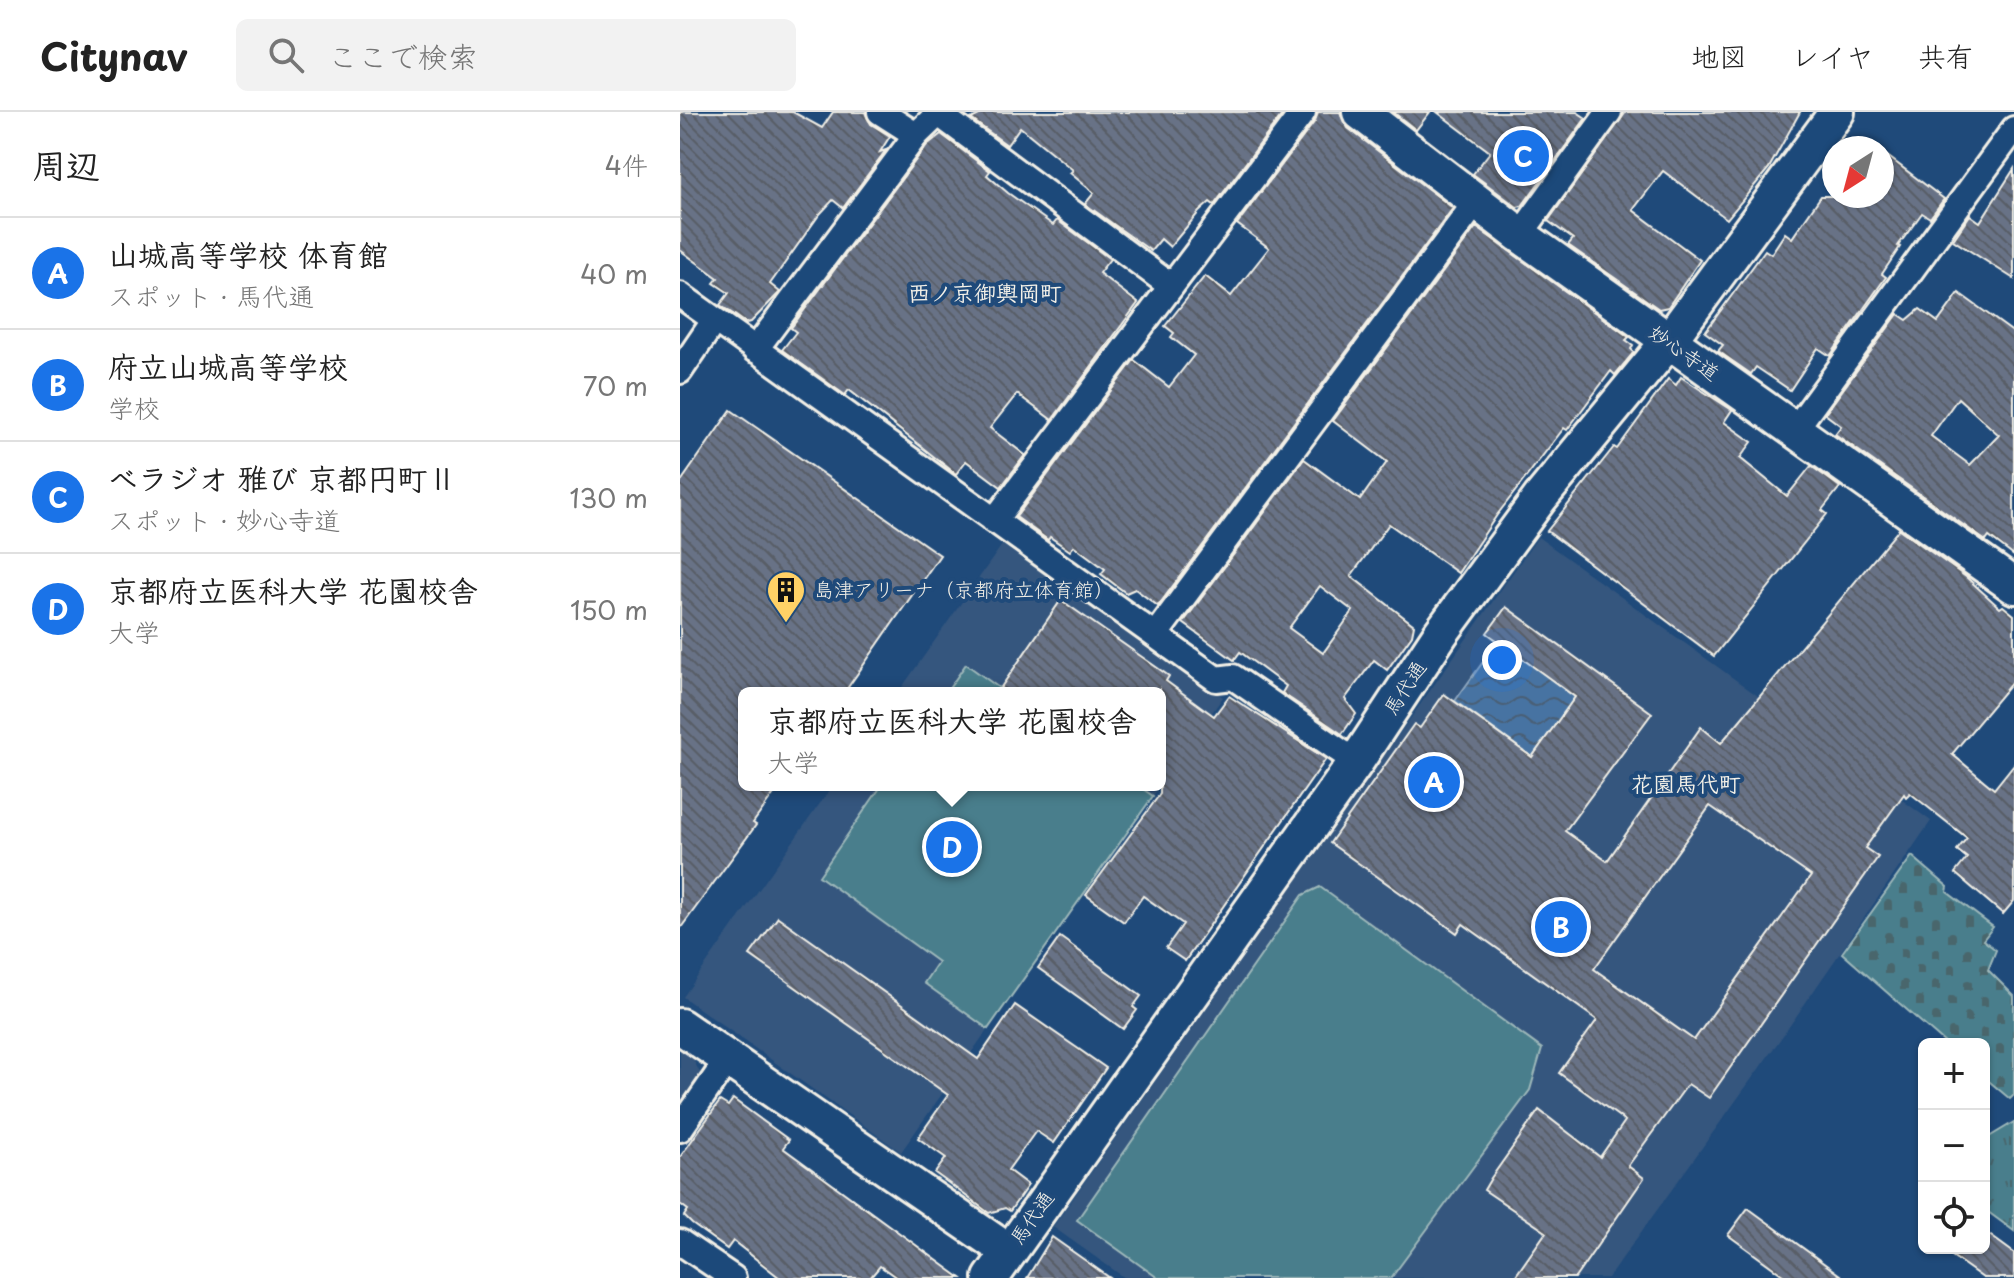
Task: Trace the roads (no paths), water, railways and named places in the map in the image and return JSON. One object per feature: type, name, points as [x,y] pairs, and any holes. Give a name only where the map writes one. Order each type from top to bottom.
[{"type":"street","points":[[880,112],[916,135]]},
{"type":"street","points":[[994,521],[1303,112]]},
{"type":"street","name":"妙心寺道","points":[[1360,112],[1520,235],[2014,586]]},
{"type":"street","points":[[1520,235],[1609,112]]},
{"type":"street","name":"馬代通","points":[[997,1271],[1356,762],[1441,633],[1540,498],[1668,342],[1837,112]]},
{"type":"street","points":[[755,350],[916,135],[939,113],[1171,286]]},
{"type":"street","points":[[1794,431],[2014,129]]},
{"type":"street","points":[[1156,634],[1476,202]]},
{"type":"street","points":[[680,295],[1216,679],[1233,677],[1356,762]]},
{"type":"street","points":[[680,371],[714,321]]},
{"type":"street","points":[[680,1026],[728,1059],[997,1271]]},
{"type":"street","points":[[680,1129],[728,1059]]},
{"type":"street","points":[[680,1242],[733,1278]]},
{"type":"water","points":[[1498,641],[1575,697],[1532,757],[1455,701]]},
{"type":"place","name":"べラジオ 雅び 京都円町Ⅱ","points":[[1523,156]]},
{"type":"place","name":"島津アリーナ（京都府立体育館）","points":[[786,624]]},
{"type":"place","name":"山城高等学校 体育館","points":[[1434,782]]},
{"type":"place","name":"京都府立医科大学 花園校舎","points":[[952,847]]},
{"type":"place","name":"府立山城高等学校","points":[[1561,927]]},
{"type":"district","name":"西ノ京御輿岡町","points":[[985,293]]},
{"type":"district","name":"花園馬代町","points":[[1686,784]]}]
